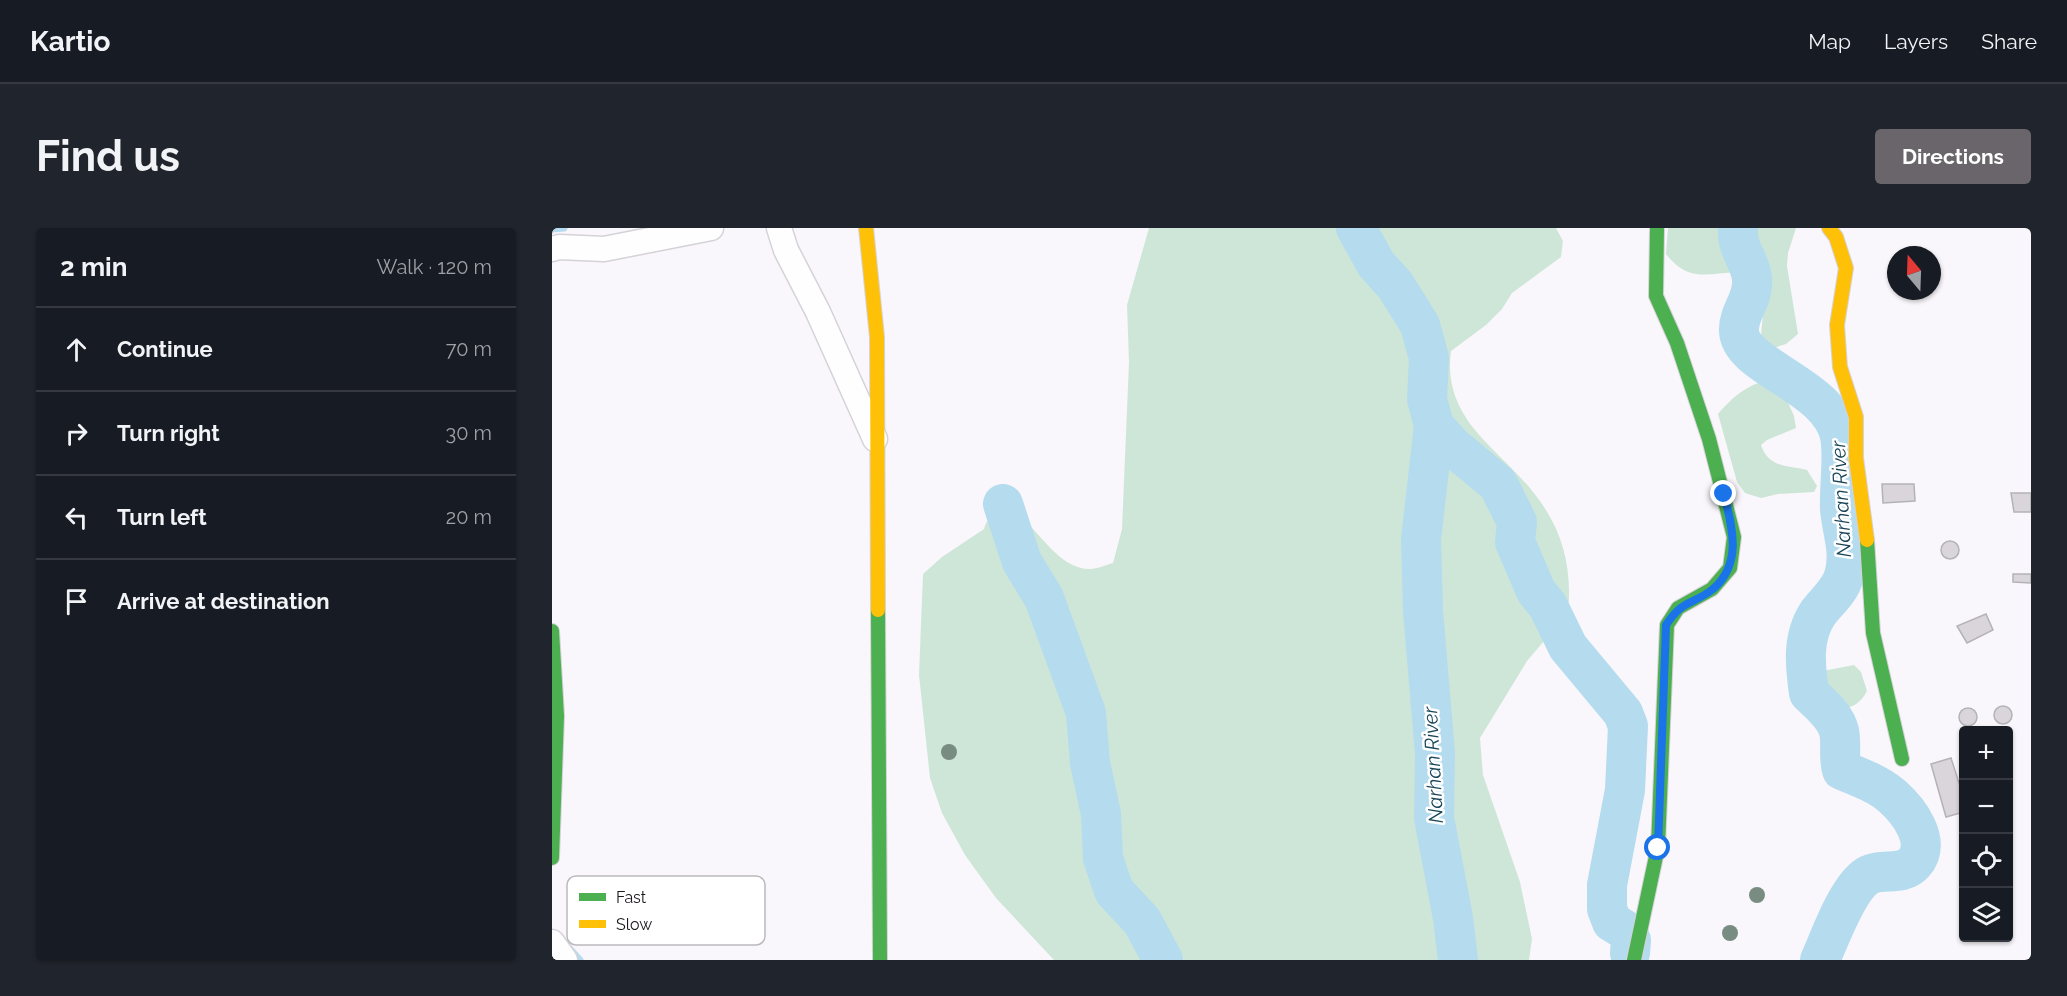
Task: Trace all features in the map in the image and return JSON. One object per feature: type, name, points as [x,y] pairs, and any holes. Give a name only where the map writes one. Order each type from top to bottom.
[{"type":"street","points":[[552,249],[559,247],[604,249],[711,228]]},
{"type":"street","points":[[779,228],[786,250],[818,312],[878,447]]},
{"type":"street","points":[[866,228],[878,337],[880,960]]},
{"type":"street","points":[[1634,960],[1658,848],[1666,625],[1678,608],[1713,589],[1730,568],[1734,537],[1709,439],[1677,343],[1656,296],[1657,228]]},
{"type":"street","points":[[1829,228],[1836,237],[1846,268],[1837,325],[1840,367],[1856,417],[1856,458],[1869,559],[1873,633],[1902,759]]},
{"type":"street","points":[[552,631],[555,656],[556,753],[552,858]]},
{"type":"street","points":[[552,942],[565,960]]},
{"type":"green space","points":[[1149,228],[1556,228],[1563,241],[1561,257],[1512,293],[1502,309],[1486,325],[1451,351],[1451,377],[1456,399],[1467,419],[1530,488],[1544,507],[1562,544],[1568,571],[1568,613],[1527,661],[1480,738],[1483,775],[1520,882],[1532,939],[1529,960],[1054,960],[996,898],[965,855],[942,813],[930,778],[919,675],[923,574],[942,557],[984,529],[991,517],[1013,510],[1057,555],[1067,562],[1090,569],[1113,563],[1122,529],[1129,362],[1127,305]]},
{"type":"green space","points":[[1668,228],[1796,228],[1788,253],[1787,266],[1798,334],[1786,344],[1770,349],[1761,340],[1764,298],[1762,286],[1756,278],[1739,272],[1706,275],[1691,273],[1683,269],[1666,254]]},
{"type":"green space","points":[[1769,380],[1781,387],[1794,416],[1796,428],[1767,440],[1761,445],[1764,452],[1774,462],[1807,470],[1817,486],[1814,492],[1778,494],[1761,498],[1745,493],[1737,482],[1718,414],[1740,392]]},
{"type":"green space","points":[[1854,665],[1861,672],[1867,691],[1853,706],[1833,707],[1823,696],[1818,678],[1823,671]]},
{"type":"building","points":[[1882,484],[1914,484],[1915,501],[1883,503]]},
{"type":"building","points":[[2011,493],[2031,493],[2031,512],[2014,512]]},
{"type":"building","points":[[1946,541],[1954,541],[1959,546],[1957,557],[1946,559],[1941,554],[1941,546]]},
{"type":"building","points":[[2013,574],[2031,574],[2031,583],[2013,582]]},
{"type":"building","points":[[1986,614],[1993,630],[1967,643],[1957,626]]},
{"type":"building","points":[[1999,706],[2007,706],[2012,711],[2010,722],[1999,724],[1994,719],[1994,711]]},
{"type":"building","points":[[1964,708],[1972,708],[1977,713],[1977,721],[1972,726],[1964,726],[1959,721],[1959,713]]},
{"type":"building","points":[[1951,758],[1959,783],[1959,813],[1946,817],[1931,764]]},
{"type":"waterway","points":[[552,229],[564,228]]},
{"type":"waterway","name":"Narhan River","points":[[1356,228],[1376,264],[1395,285],[1420,325],[1429,358],[1427,399],[1434,426],[1452,446],[1498,484],[1517,522],[1515,542],[1536,591],[1548,606],[1568,647],[1623,713],[1628,726],[1625,790],[1607,885],[1607,909],[1612,922],[1625,930],[1631,940],[1630,953]]},
{"type":"waterway","name":"Narhan River","points":[[1738,228],[1739,242],[1752,279],[1751,293],[1739,324],[1743,344],[1769,367],[1820,403],[1833,418],[1840,436],[1842,453],[1840,509],[1847,559],[1840,586],[1818,613],[1809,632],[1806,652],[1809,693],[1827,710],[1837,725],[1842,770],[1875,784],[1887,792],[1905,809],[1920,836],[1919,855],[1909,867],[1903,870],[1873,873],[1860,882],[1846,902],[1820,960]]},
{"type":"waterway","name":"Narhan River","points":[[1434,426],[1421,539],[1423,611],[1435,754],[1434,818],[1453,918],[1458,960]]},
{"type":"waterway","name":"Narhan River","points":[[1003,504],[1022,562],[1044,598],[1086,713],[1090,763],[1101,814],[1103,858],[1114,891],[1142,921],[1163,960]]},
{"type":"waterway","points":[[570,949],[580,960]]},
{"type":"traffic: fast","points":[[1634,960],[1658,847],[1667,625],[1678,608],[1712,589],[1730,568],[1734,537],[1709,439],[1677,343],[1656,296],[1657,228]]},
{"type":"traffic: fast","points":[[1867,540],[1873,633],[1902,759]]},
{"type":"traffic: fast","points":[[878,610],[880,960]]},
{"type":"traffic: fast","points":[[552,631],[557,716],[552,858]]},
{"type":"traffic: slow","points":[[866,228],[877,337],[878,610]]},
{"type":"traffic: slow","points":[[1829,228],[1836,237],[1846,268],[1837,325],[1840,367],[1856,417],[1856,458],[1867,540]]},
{"type":"route","points":[[1658,848],[1666,625],[1678,608],[1713,589],[1730,568],[1734,537],[1724,494]]}]
